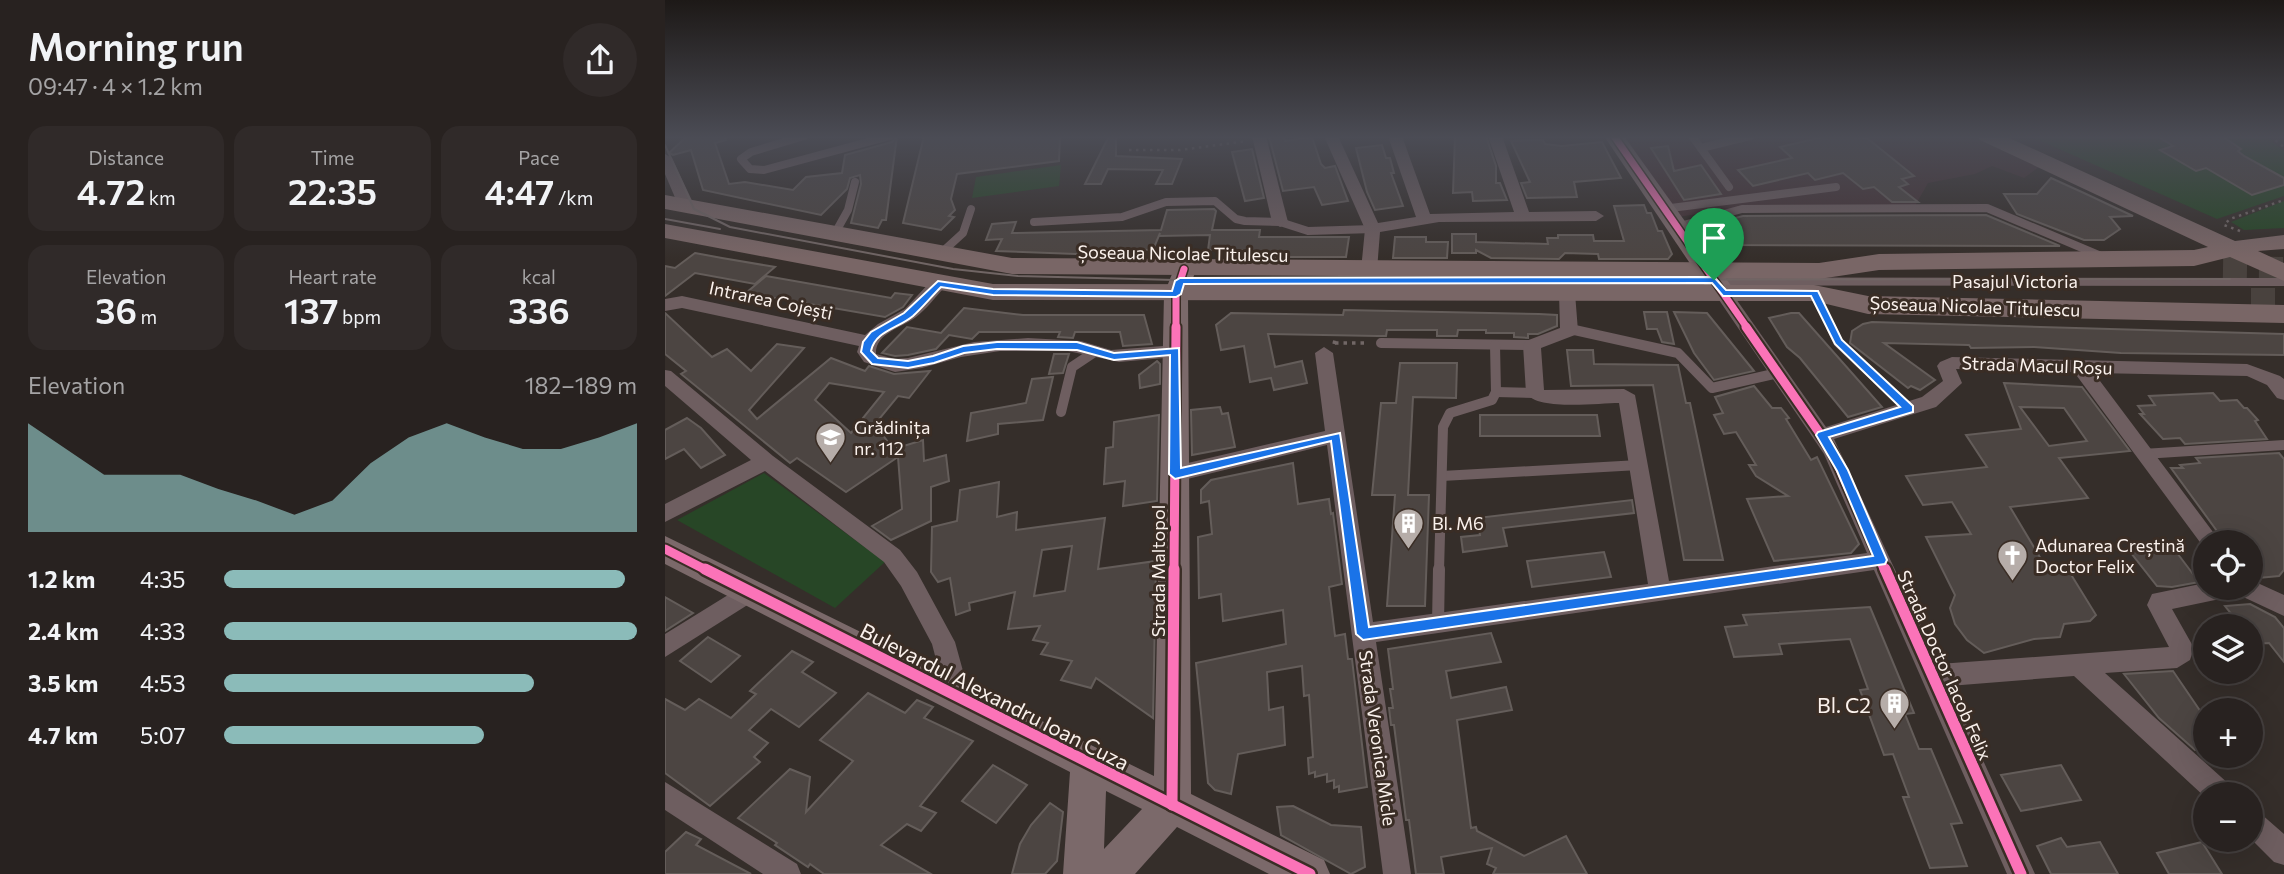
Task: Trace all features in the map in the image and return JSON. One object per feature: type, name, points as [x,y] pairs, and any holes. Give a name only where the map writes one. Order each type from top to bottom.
[{"type":"main road","points":[[2075,177],[2237,254],[2284,273]]},
{"type":"main road","points":[[2093,177],[2237,254],[2284,257]]},
{"type":"main road","name":"Șoseaua Nicolae Titulescu","points":[[676,205],[1005,266],[1101,268],[1180,281],[1251,269],[1817,282],[1868,304],[2284,314]]},
{"type":"main road","points":[[2148,260],[2172,241],[2171,230],[2158,215]]},
{"type":"main road","name":"Șoseaua Nicolae Titulescu","points":[[665,231],[938,284],[993,292],[1180,281],[1567,293],[1715,281],[1754,287],[1817,282],[1879,262],[2112,261],[2237,254]]},
{"type":"main road","points":[[2237,254],[2284,242]]},
{"type":"main road","name":"Pasajul Victoria","points":[[1817,282],[2082,272],[2237,254]]},
{"type":"main road","name":"Pasajul Victoria","points":[[1817,282],[2251,300]]},
{"type":"street","name":"Șoseaua Nicolae Titulescu","points":[[669,177],[676,205]]},
{"type":"street","points":[[1269,177],[1280,222]]},
{"type":"street","points":[[1349,177],[1373,229],[1369,270]]},
{"type":"street","points":[[1410,177],[1425,220]]},
{"type":"street","points":[[1510,177],[1524,216]]},
{"type":"street","name":"Strada Doctor Iacob Felix","points":[[1641,177],[1744,321],[1822,435],[1842,470],[2021,874]]},
{"type":"street","points":[[1373,229],[1425,220],[1596,216]]},
{"type":"street","name":"Strada Maltopol","points":[[1172,805],[1175,351],[1180,281]]},
{"type":"street","points":[[938,284],[908,315],[882,328],[868,342],[866,352],[870,358],[887,364],[922,363],[963,349],[997,346],[1077,346],[1114,357],[1175,351]]},
{"type":"street","points":[[1744,321],[1754,287]]},
{"type":"street","points":[[1567,293],[1570,329],[1565,334],[1532,345],[1535,393],[1541,397],[1627,397],[1660,591]]},
{"type":"street","name":"Intrarea Cojești","points":[[665,305],[682,302],[868,342]]},
{"type":"street","name":"Strada Veronica Micle","points":[[1330,348],[1336,436],[1397,874]]},
{"type":"street","name":"Strada Macul Roșu","points":[[1822,435],[1932,400],[1953,383],[1947,366],[1950,363],[2247,370],[2268,377],[2284,392]]},
{"type":"street","points":[[2079,366],[2200,530]]},
{"type":"street","name":"Bulevardul Alexandru Ioan Cuza","points":[[665,376],[766,461],[881,546],[901,567],[943,642],[948,656],[950,693]]},
{"type":"street","points":[[1175,474],[1336,436]]},
{"type":"street","points":[[665,514],[766,461]]},
{"type":"street","name":"Bulevardul Alexandru Ioan Cuza","points":[[665,549],[1310,874]]},
{"type":"street","points":[[1363,634],[1881,560]]},
{"type":"street","points":[[665,647],[749,592]]},
{"type":"street","points":[[1932,676],[2177,657],[2182,653],[2160,614],[2158,605],[2160,601],[2193,595]]},
{"type":"street","points":[[2263,596],[2284,606]]},
{"type":"street","points":[[2078,664],[2208,782]]},
{"type":"street","points":[[1083,874],[1089,763]]},
{"type":"street","points":[[665,795],[787,874]]},
{"type":"street","points":[[1108,874],[1172,805]]},
{"type":"street","points":[[2263,833],[2284,852]]},
{"type":"lane","points":[[1722,177],[1729,187]]},
{"type":"lane","points":[[834,235],[848,210],[855,181]]},
{"type":"lane","points":[[1669,218],[1836,187]]},
{"type":"lane","points":[[1034,222],[1122,216],[1166,202],[1215,201],[1236,219],[1280,222],[1308,231],[1373,229]]},
{"type":"lane","points":[[1669,218],[1742,209],[1987,208],[2112,261]]},
{"type":"lane","points":[[940,255],[963,233],[971,209]]},
{"type":"lane","points":[[1101,268],[1123,259],[1217,259],[1231,260],[1251,269]]},
{"type":"lane","name":"Șoseaua Nicolae Titulescu","points":[[1180,281],[1715,281]]},
{"type":"lane","points":[[1817,282],[1838,342],[1909,409]]},
{"type":"lane","name":"Pasajul Victoria","points":[[1754,287],[2284,282]]},
{"type":"lane","points":[[1570,329],[1678,353],[1712,388],[1778,373]]},
{"type":"lane","points":[[1381,343],[1532,345]]},
{"type":"lane","points":[[1438,623],[1445,418],[1462,408],[1492,400],[1496,393],[1495,345]]},
{"type":"lane","points":[[1061,412],[1072,367],[1096,351]]},
{"type":"lane","points":[[1496,393],[1535,393]]},
{"type":"lane","points":[[2143,454],[2284,446]]},
{"type":"lane","points":[[1441,475],[1639,465]]},
{"type":"path","points":[[2224,225],[2230,219],[2284,200]]},
{"type":"path","points":[[1330,348],[1381,343]]},
{"type":"shaded area","points":[[1650,177],[1960,177],[1928,183],[1915,206],[1743,207],[1678,217]]},
{"type":"green space","points":[[976,177],[1060,177],[1059,186],[972,198]]},
{"type":"green space","points":[[2122,177],[2284,177],[2284,196],[2217,219]]},
{"type":"green space","points":[[2284,201],[2284,228],[2244,230],[2231,222]]},
{"type":"green space","points":[[764,473],[885,562],[835,608],[677,520]]},
{"type":"building","points":[[699,177],[727,177],[729,184],[745,182],[793,190],[806,177],[854,177],[850,178],[847,189],[821,215],[703,190]]},
{"type":"building","points":[[860,177],[892,177],[886,220],[882,220],[878,228],[851,223],[861,184]]},
{"type":"building","points":[[914,177],[956,177],[951,199],[955,210],[949,216],[954,217],[941,230],[903,223]]},
{"type":"building","points":[[1089,177],[1104,177],[1101,184],[1085,184]]},
{"type":"building","points":[[1160,177],[1175,177],[1172,184],[1156,184]]},
{"type":"building","points":[[1239,177],[1259,177],[1264,198],[1245,201]]},
{"type":"building","points":[[1279,177],[1339,177],[1348,201],[1322,205],[1314,187],[1283,191]]},
{"type":"building","points":[[1363,177],[1392,177],[1403,206],[1375,210]]},
{"type":"building","points":[[1454,177],[1496,177],[1496,183],[1500,183],[1507,200],[1473,201],[1472,192],[1453,193]]},
{"type":"building","points":[[1528,177],[1621,178],[1574,182],[1577,197],[1527,198],[1521,183],[1530,182]]},
{"type":"building","points":[[1669,177],[1709,177],[1721,194],[1684,200]]},
{"type":"building","points":[[1744,177],[1792,177],[1753,186]]},
{"type":"building","points":[[1848,177],[1911,177],[1902,179],[1908,184],[1899,187],[1918,202],[1892,202],[1874,187],[1863,189]]},
{"type":"building","points":[[2221,177],[2284,178],[2284,185],[2252,195]]},
{"type":"building","points":[[2051,178],[2133,216],[2110,217],[2120,229],[2104,240],[2084,240],[2017,214],[2004,194],[2037,194]]},
{"type":"building","points":[[1644,205],[1647,213],[1651,213],[1658,231],[1662,231],[1672,254],[1668,259],[1599,259],[1598,254],[1565,253],[1559,259],[1491,258],[1476,250],[1476,253],[1452,253],[1452,234],[1476,234],[1476,242],[1548,244],[1547,238],[1558,238],[1558,235],[1593,235],[1594,241],[1624,241],[1614,206]]},
{"type":"building","points":[[1167,210],[1216,211],[1212,230],[1260,230],[1259,237],[1349,237],[1346,257],[1252,257],[1242,250],[1208,250],[1210,235],[1159,236],[1160,233],[1153,250],[1117,249],[1103,255],[996,251],[1002,239],[986,240],[992,224],[1016,222],[1012,233],[1161,230]]},
{"type":"building","points":[[1986,215],[2060,246],[1724,245],[1708,225],[1743,216]]},
{"type":"building","points":[[1395,237],[1426,237],[1426,242],[1448,242],[1447,258],[1393,258]]},
{"type":"building","points":[[695,253],[775,267],[755,284],[695,273],[665,296],[665,266],[675,268]]},
{"type":"building","points":[[766,276],[891,298],[895,293],[912,295],[903,307],[885,317],[746,293]]},
{"type":"building","points":[[964,308],[1023,315],[1144,315],[1152,344],[1123,346],[1120,332],[1075,332],[1073,338],[1058,337],[1060,332],[979,332],[972,339],[949,335],[936,349],[895,356],[882,353],[907,327],[941,333]]},
{"type":"building","points":[[1344,310],[1557,315],[1557,326],[1538,334],[1528,334],[1528,338],[1514,337],[1514,333],[1486,333],[1486,330],[1458,330],[1457,336],[1437,336],[1437,330],[1387,330],[1386,336],[1268,334],[1275,367],[1302,361],[1307,383],[1274,390],[1271,378],[1250,382],[1244,346],[1221,350],[1216,325],[1231,313],[1343,315]]},
{"type":"building","points":[[1644,312],[1667,312],[1674,344],[1662,342],[1657,329],[1647,329]]},
{"type":"building","points":[[1674,312],[1707,313],[1754,371],[1714,380],[1694,353]]},
{"type":"building","points":[[665,313],[712,357],[727,349],[751,371],[777,344],[804,348],[749,410],[757,419],[831,358],[865,371],[869,366],[894,374],[930,371],[909,398],[898,396],[875,424],[898,456],[897,448],[923,440],[924,461],[946,455],[949,481],[931,487],[931,521],[891,540],[872,526],[902,509],[898,457],[846,492],[797,458],[790,463],[681,374],[686,371],[665,354]],"holes":[[[829,383],[884,392],[851,433],[815,400]]]},
{"type":"building","points":[[1799,313],[1882,407],[1848,417],[1800,358],[1787,347],[1769,318]]},
{"type":"building","points":[[1872,322],[2284,334],[2284,355],[2121,353],[2034,347],[1971,348],[1969,345],[1884,343],[1935,380],[1920,390],[1911,386],[1908,388],[1850,343],[1852,331]]},
{"type":"building","points":[[1567,350],[1593,350],[1594,364],[1678,365],[1686,403],[1690,403],[1723,560],[1684,560],[1653,385],[1571,386]]},
{"type":"building","points":[[1054,354],[1069,354],[1063,373],[1049,374]]},
{"type":"building","points":[[1157,361],[1160,364],[1160,384],[1140,388],[1139,375]]},
{"type":"building","name":"Bl. M6","points":[[1400,363],[1457,363],[1456,398],[1413,397],[1408,495],[1429,495],[1425,606],[1387,606],[1395,495],[1372,495],[1381,403],[1396,403]]},
{"type":"building","points":[[1053,377],[1043,420],[998,424],[998,434],[967,441],[971,413],[1026,403],[1032,379]]},
{"type":"building","points":[[2004,383],[2082,387],[2130,451],[2059,458],[2088,498],[2010,507],[2044,564],[2055,563],[2067,568],[2096,615],[2090,621],[2064,624],[2060,637],[2034,639],[1984,653],[1967,640],[1955,624],[1950,608],[1955,595],[1926,537],[1971,534],[1952,502],[1923,505],[1906,476],[1987,467],[1966,435],[2021,429]],"holes":[[[2020,407],[2064,408],[2087,441],[2049,446]]]},
{"type":"building","points":[[1754,386],[1772,408],[1781,408],[1789,418],[1786,419],[1811,460],[1817,457],[1859,544],[1851,553],[1774,561],[1747,499],[1788,496],[1756,476],[1749,465],[1756,465],[1736,432],[1724,434],[1714,415],[1723,413],[1715,397]]},
{"type":"building","points":[[2213,393],[2220,401],[2237,400],[2247,408],[2258,420],[2255,421],[2267,439],[2185,444],[2180,438],[2163,439],[2140,414],[2144,414],[2138,406],[2155,405],[2149,396]]},
{"type":"building","points":[[1220,407],[1222,414],[1228,413],[1235,447],[1192,455],[1191,410]]},
{"type":"building","points":[[1159,415],[1157,501],[1123,506],[1125,481],[1104,484],[1106,448],[1113,447],[1114,422]]},
{"type":"building","points":[[1480,415],[1597,415],[1600,436],[1480,436]]},
{"type":"building","points":[[687,418],[701,428],[725,455],[701,468],[684,449],[665,459],[665,430]]},
{"type":"building","points":[[2279,453],[2284,459],[2284,570],[2279,576],[2263,578],[2263,530],[2216,530],[2171,468],[2200,463],[2196,458]]},
{"type":"building","points":[[1293,463],[1298,504],[1329,499],[1331,514],[1333,513],[1342,584],[1329,587],[1335,636],[1345,634],[1348,659],[1352,659],[1367,787],[1339,792],[1339,786],[1334,788],[1334,780],[1327,782],[1327,774],[1315,777],[1315,772],[1309,774],[1308,758],[1313,757],[1309,695],[1304,696],[1302,666],[1267,672],[1269,710],[1283,707],[1285,745],[1238,754],[1231,794],[1215,790],[1208,783],[1196,663],[1286,644],[1283,610],[1223,621],[1221,594],[1199,598],[1198,537],[1212,534],[1209,501],[1201,503],[1201,490],[1211,480]]},
{"type":"building","points":[[999,482],[997,517],[1017,512],[1016,530],[1105,518],[1098,569],[1156,561],[1153,718],[1096,678],[1091,688],[1061,680],[1072,661],[1041,654],[1048,643],[1033,640],[1040,626],[1008,629],[1015,592],[969,603],[970,610],[956,615],[950,578],[938,582],[931,572],[932,527],[957,521],[960,490]],"holes":[[[1072,546],[1065,591],[1034,596],[1042,550]]]},
{"type":"building","points":[[1632,500],[1634,513],[1503,528],[1507,546],[1463,552],[1461,537],[1480,535],[1477,518]]},
{"type":"building","points":[[2168,541],[2193,574],[2193,583],[2172,587],[2157,586],[2131,553],[2157,549],[2156,544]]},
{"type":"building","points":[[1604,552],[1611,577],[1532,587],[1527,561]]},
{"type":"building","points":[[665,597],[693,613],[665,631]]},
{"type":"building","points":[[2250,604],[2275,617],[2284,628],[2284,662],[2269,643],[2263,643],[2263,614],[2231,614],[2225,606]]},
{"type":"building","name":"Bl. C2","points":[[1870,607],[1914,713],[1905,714],[1919,749],[1931,749],[1962,823],[1951,824],[1967,866],[1930,868],[1903,797],[1909,797],[1893,754],[1884,755],[1860,690],[1868,689],[1850,639],[1779,644],[1782,654],[1734,657],[1725,627],[1747,625],[1743,615]]},
{"type":"building","points":[[1491,633],[1501,662],[1446,671],[1451,698],[1506,687],[1512,710],[1457,720],[1471,828],[1476,827],[1477,831],[1524,856],[1566,836],[1587,874],[1493,874],[1496,868],[1487,864],[1492,848],[1441,857],[1444,874],[1416,874],[1394,725],[1391,725],[1389,708],[1393,708],[1390,689],[1393,689],[1388,649]]},
{"type":"building","points":[[708,637],[740,656],[711,682],[680,661]]},
{"type":"building","points":[[792,651],[813,662],[802,672],[836,693],[799,727],[771,709],[749,730],[768,743],[754,757],[760,762],[710,806],[665,773],[665,699],[685,710],[699,699],[731,718],[756,694],[750,691]]},
{"type":"building","points":[[2173,671],[2193,700],[2193,748],[2159,718],[2124,674]]},
{"type":"building","points":[[868,693],[905,713],[917,700],[933,707],[924,718],[973,741],[920,806],[936,813],[921,831],[907,824],[881,845],[931,874],[824,874],[810,864],[808,867],[738,818],[790,769],[810,777],[806,812],[853,761],[820,740]]},
{"type":"building","points":[[993,765],[1027,785],[996,823],[962,801]]},
{"type":"building","points":[[2061,765],[2081,800],[2021,811],[2001,775]]},
{"type":"building","points":[[1050,803],[1063,812],[1057,861],[1045,874],[1012,874],[1020,844],[1031,825]]},
{"type":"building","points":[[1293,806],[1331,825],[1361,827],[1365,867],[1351,874],[1281,835],[1277,807]]},
{"type":"building","points":[[686,832],[701,839],[696,845],[751,874],[665,874],[665,852]]},
{"type":"building","points":[[2061,838],[2067,847],[2100,842],[2118,874],[2051,874],[2037,846]]},
{"type":"building","points":[[2193,844],[2193,852],[2208,852],[2222,874],[2169,874],[2157,853]]},
{"type":"tunnel","points":[[2223,268],[2284,269]]},
{"type":"tunnel","points":[[2251,300],[2284,300]]},
{"type":"tram line","points":[[679,177],[694,209],[730,227],[953,269],[1018,276],[1175,280],[2230,279]]},
{"type":"tram line","points":[[665,219],[720,229]]},
{"type":"cycle path","points":[[1642,177],[1832,451],[2021,874]]},
{"type":"cycle path","points":[[1172,805],[1176,294],[1184,269]]},
{"type":"cycle path","points":[[665,549],[1310,874]]},
{"type":"place","name":"Grădinița nr. 112","points":[[831,464]]},
{"type":"place","name":"Bl. M6","points":[[1409,550]]},
{"type":"place","name":"Adunarea Creștină Doctor Felix","points":[[2012,582]]},
{"type":"place","name":"Bl. C2","points":[[1894,731]]},
{"type":"route","points":[[1714,280],[1723,293],[1814,293],[1838,342],[1847,353],[1909,409],[1822,435],[1842,470],[1881,560],[1363,634],[1336,436],[1175,474],[1175,351],[1114,357],[1077,346],[997,346],[963,349],[934,360],[908,364],[876,361],[866,352],[868,342],[875,334],[908,315],[938,284],[993,292],[1176,294],[1180,281],[1714,280]]}]
